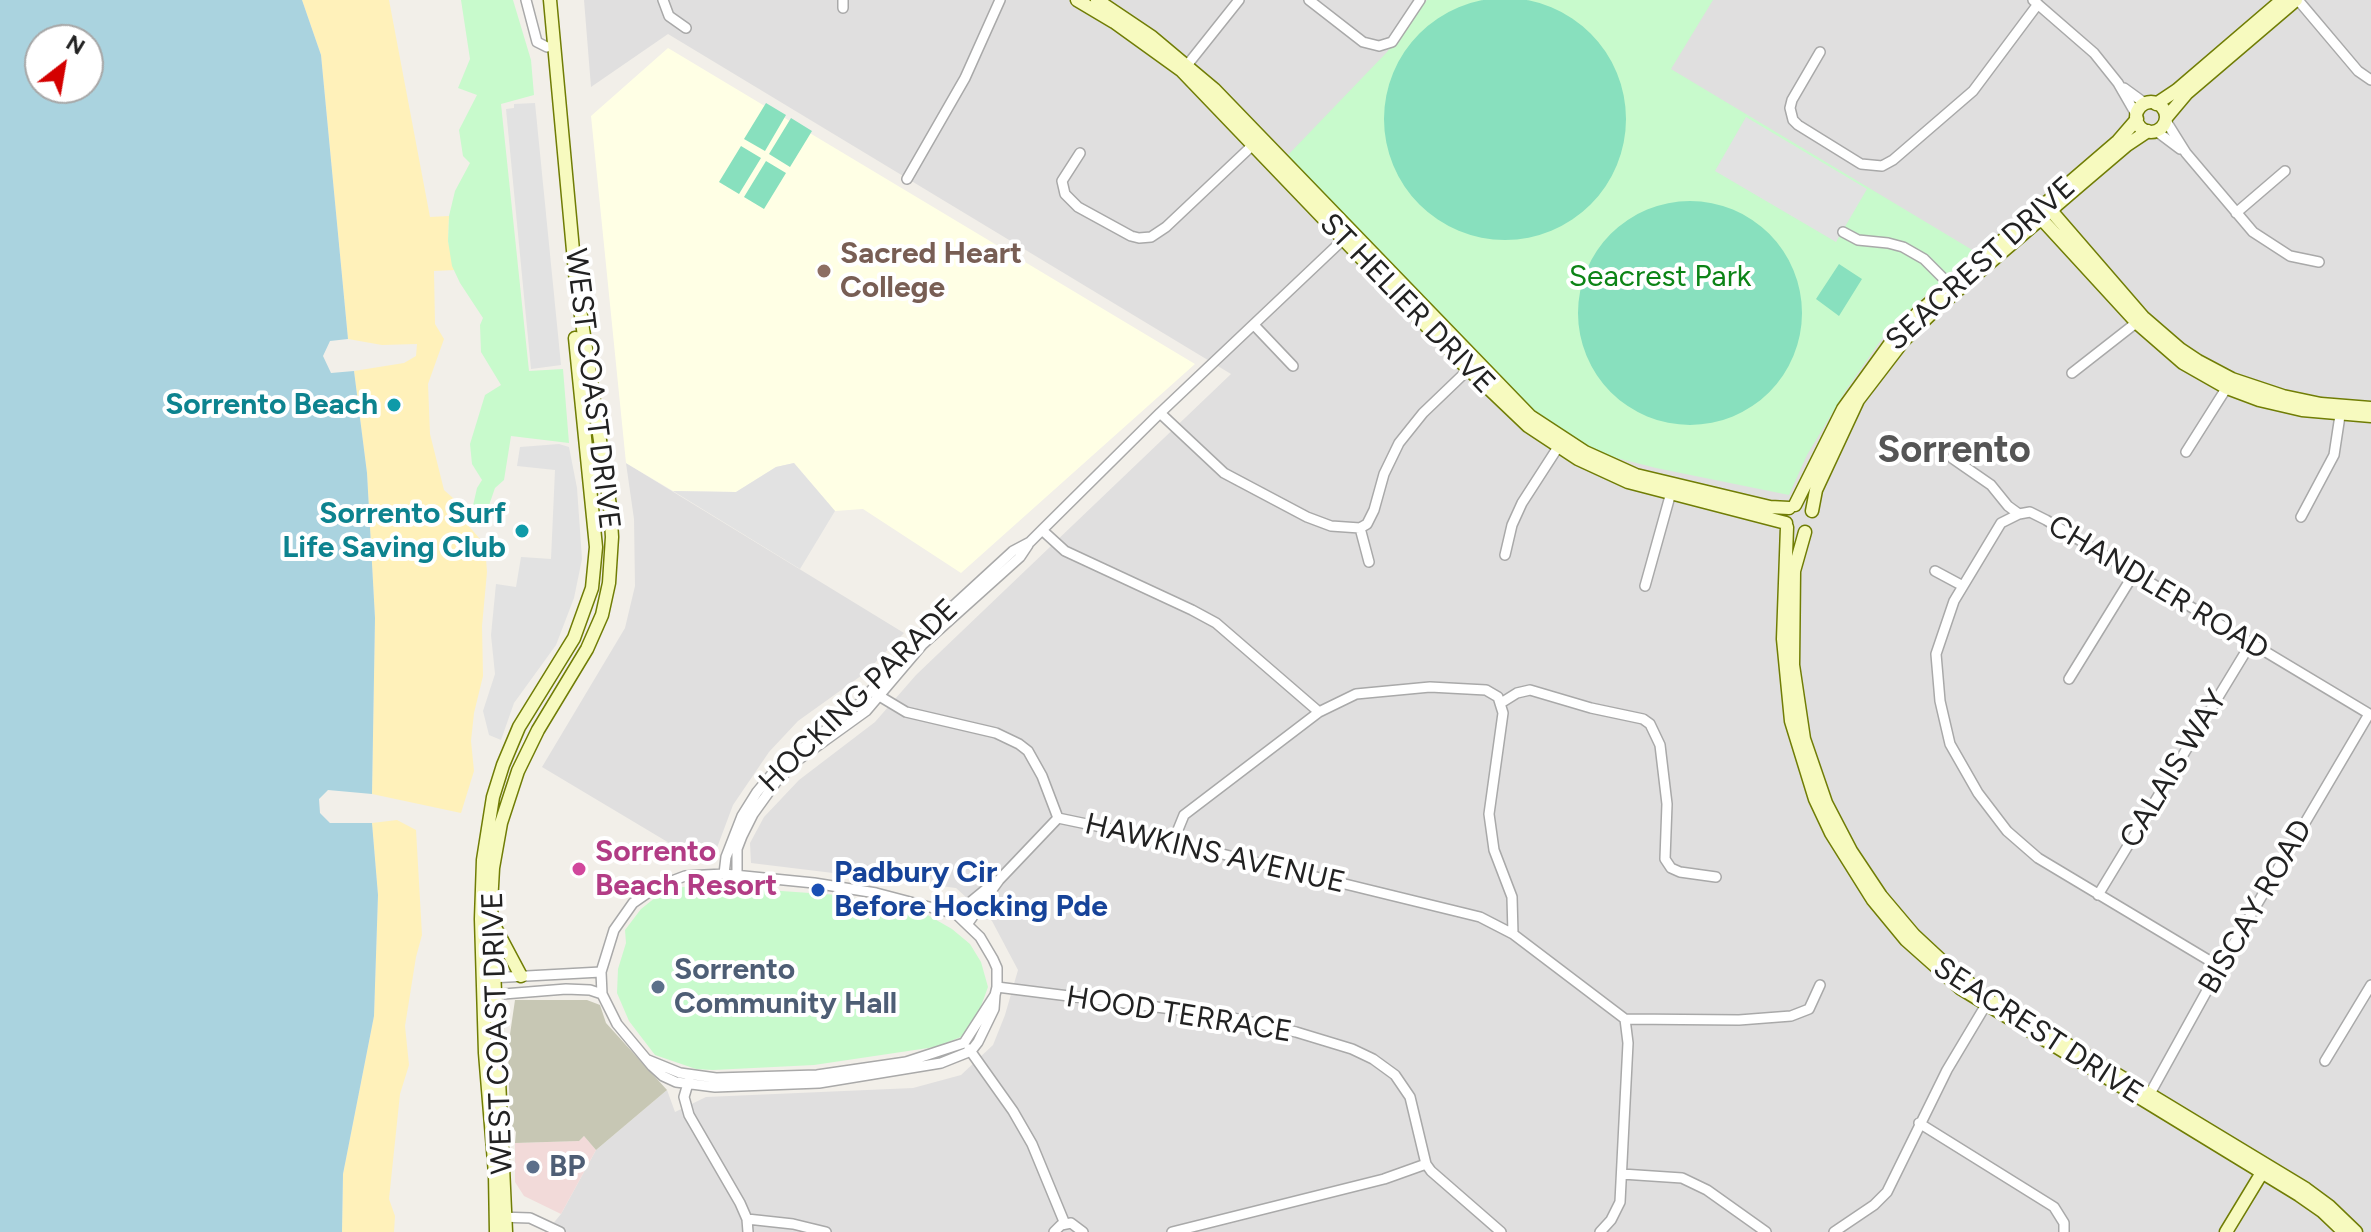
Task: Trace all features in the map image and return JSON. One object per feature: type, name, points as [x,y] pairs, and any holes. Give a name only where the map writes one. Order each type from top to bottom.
[{"type":"main road","name":"WEST COAST DRIVE","points":[[496,1232],[500,1217],[483,860],[498,781],[519,727],[574,638],[588,602],[595,566],[593,501],[543,0]]},
{"type":"main road","name":"WEST COAST DRIVE","points":[[489,978],[493,868],[509,793],[528,748],[598,626],[606,600],[611,559],[610,506],[576,283],[550,0]]},
{"type":"main road","name":"ST HELIER DRIVE","points":[[1077,0],[1185,68]]},
{"type":"main road","name":"ST HELIER DRIVE","points":[[1097,0],[1129,20],[1185,68],[1473,366],[1561,443],[1672,490],[1786,525]]},
{"type":"main road","name":"SEACREST DRIVE","points":[[1812,511],[1816,490],[1858,400],[1880,369],[1930,314],[2118,141],[2137,118],[2140,108],[2177,90],[2282,0]]},
{"type":"main road","name":"SEACREST DRIVE","points":[[1792,506],[1834,425],[1874,362],[1906,325],[1950,285],[2043,211],[2127,145],[2152,131],[2187,93],[2297,0]]},
{"type":"main road","points":[[2151,104],[2164,109],[2166,119]]},
{"type":"main road","points":[[2137,118],[2141,127],[2152,131]]},
{"type":"main road","points":[[2043,211],[2140,320],[2183,363],[2282,406],[2341,410],[2371,416]]},
{"type":"main road","points":[[2341,410],[2371,408]]},
{"type":"main road","name":"ST HELIER DRIVE","points":[[1672,490],[1770,507],[1792,506]]},
{"type":"main road","points":[[1803,504],[1812,511],[1812,526],[1805,532],[1795,532],[1786,525],[1785,515],[1792,506],[1803,504]]},
{"type":"main road","name":"SEACREST DRIVE","points":[[1786,525],[1783,639],[1787,695],[1802,765],[1831,833],[1854,873],[1888,920],[1937,968],[2329,1206],[2356,1232]]},
{"type":"main road","name":"SEACREST DRIVE","points":[[1805,532],[1794,571],[1794,675],[1804,739],[1826,803],[1851,851],[1898,916],[1943,962],[1988,1001]]},
{"type":"main road","points":[[493,927],[521,976]]},
{"type":"main road","points":[[2226,1232],[2264,1169]]},
{"type":"main road","name":"SEACREST DRIVE","points":[[2264,1169],[2322,1211],[2344,1232]]},
{"type":"main road","name":"WEST COAST DRIVE","points":[[500,1217],[506,1232]]},
{"type":"street","points":[[526,0],[537,42],[547,47]]},
{"type":"street","points":[[663,0],[669,16],[686,28]]},
{"type":"street","points":[[907,179],[965,78],[1000,0]]},
{"type":"street","points":[[1185,68],[1239,0]]},
{"type":"street","points":[[1309,0],[1363,42],[1379,46],[1392,42],[1420,0]]},
{"type":"street","points":[[2297,0],[2358,71],[2371,80]]},
{"type":"street","points":[[1820,52],[1792,100],[1793,120],[1861,164],[1882,166],[1893,160],[1973,91],[2036,2],[2094,53],[2118,83],[2137,118]]},
{"type":"street","points":[[2118,83],[2151,104]]},
{"type":"street","points":[[2166,119],[2186,153],[2253,232],[2290,256],[2319,262]]},
{"type":"street","points":[[2152,131],[2186,153]]},
{"type":"street","points":[[1080,153],[1062,181],[1069,200],[1139,238],[1151,237],[1166,227],[1257,141]]},
{"type":"street","points":[[2236,213],[2285,171]]},
{"type":"street","points":[[1843,232],[1858,240],[1903,247],[1924,259],[1950,285]]},
{"type":"street","name":"HOCKING PARADE","points":[[737,875],[737,849],[753,814],[763,798],[798,760],[866,711],[904,652],[1013,551],[1030,542],[1160,413],[1348,235]]},
{"type":"street","points":[[2072,373],[2140,320]]},
{"type":"street","points":[[1254,325],[1293,366]]},
{"type":"street","points":[[1160,413],[1206,458],[1244,484],[1307,517],[1331,526],[1360,528],[1371,519],[1384,474],[1399,443],[1423,413],[1473,366]]},
{"type":"street","points":[[2186,452],[2230,384]]},
{"type":"street","points":[[2301,517],[2334,455],[2341,410]]},
{"type":"street","points":[[1505,555],[1512,525],[1522,503],[1561,443]]},
{"type":"street","name":"CHANDLER ROAD","points":[[1952,458],[1991,485],[2019,514],[2030,512],[2046,520],[2370,714]]},
{"type":"street","points":[[1645,586],[1672,490]]},
{"type":"street","points":[[2019,514],[2001,523],[1963,586],[1944,625],[1936,654],[1940,701],[1950,744],[1978,793],[2007,831],[2038,858],[2220,967]]},
{"type":"street","points":[[1360,528],[1369,562]]},
{"type":"street","points":[[1042,530],[1065,551],[1216,623],[1319,712]]},
{"type":"street","points":[[1935,571],[1963,586]]},
{"type":"street","points":[[2069,679],[2135,572]]},
{"type":"street","name":"CALAIS WAY","points":[[2098,895],[2251,643]]},
{"type":"street","points":[[1173,842],[1184,815],[1336,701],[1373,692],[1430,687],[1477,688],[1493,694],[1501,703],[1503,713],[1489,814],[1494,850],[1512,897],[1513,934]]},
{"type":"street","points":[[1501,703],[1517,693],[1530,690],[1643,719],[1650,724],[1660,745],[1667,804],[1665,859],[1675,870],[1716,877]]},
{"type":"street","name":"HOCKING PARADE","points":[[724,874],[734,832],[749,802],[768,778],[791,755],[875,694]]},
{"type":"street","name":"HAWKINS AVENUE","points":[[875,694],[906,712],[996,733],[1019,744],[1028,751],[1042,776],[1058,818],[1173,842],[1480,917],[1513,934],[1625,1019]]},
{"type":"street","name":"BISCAY ROAD","points":[[2148,1097],[2220,967],[2370,714]]},
{"type":"street","points":[[968,923],[999,880],[1058,818]]},
{"type":"street","points":[[724,874],[849,888],[956,914],[968,923],[997,968],[996,991],[967,1047],[941,1063],[819,1083],[715,1087],[663,1076],[617,1024],[602,994],[601,972],[614,930],[623,914],[643,895],[670,880],[685,876],[724,874]]},
{"type":"street","points":[[956,914],[999,880]]},
{"type":"street","points":[[489,978],[601,972]]},
{"type":"street","points":[[564,974],[566,989]]},
{"type":"street","points":[[1600,1232],[1611,1220],[1620,1202],[1628,1043],[1625,1019],[1778,1019],[1805,1012],[1812,1005],[1820,985]]},
{"type":"street","points":[[2325,1061],[2371,985]]},
{"type":"street","points":[[490,995],[566,989],[602,994]]},
{"type":"street","name":"HOOD TERRACE","points":[[996,991],[1220,1015],[1296,1032],[1352,1049],[1385,1066],[1404,1086],[1415,1112],[1426,1164]]},
{"type":"street","points":[[1834,1232],[1874,1205],[1887,1192],[1919,1123],[1988,1001]]},
{"type":"street","points":[[967,1047],[1013,1111],[1032,1144],[1065,1224]]},
{"type":"street","points":[[689,1080],[684,1097],[689,1115],[740,1203],[747,1219],[748,1232]]},
{"type":"street","points":[[1919,1123],[2054,1207],[2064,1223],[2064,1232]]},
{"type":"street","points":[[1172,1232],[1384,1179],[1426,1164],[1501,1232]]},
{"type":"street","points":[[1622,1174],[1682,1178],[1707,1190],[1766,1232]]},
{"type":"street","points":[[500,1217],[537,1220],[560,1232]]},
{"type":"street","points":[[747,1219],[793,1224],[826,1232]]},
{"type":"street","points":[[1054,1232],[1065,1224],[1076,1225],[1083,1232]]},
{"type":"shaded area","points":[[584,0],[2371,0],[2371,1232],[546,1232],[561,1214],[596,1150],[667,1090],[675,1112],[706,1097],[913,1088],[961,1075],[993,1045],[1018,970],[992,921],[956,888],[751,863],[750,843],[764,817],[799,780],[875,722],[916,675],[1231,374],[668,34],[591,87]]},
{"type":"shaded area","name":"Sacred Heart College","points":[[668,48],[1195,364],[961,573],[863,509],[835,511],[794,463],[776,467],[736,492],[673,491],[626,463],[591,116]]},
{"type":"shaded area","points":[[535,103],[561,365],[531,369],[506,109],[514,108],[514,104]]},
{"type":"shaded area","points":[[1746,117],[1867,189],[1836,242],[1715,171]]},
{"type":"shaded area","points":[[559,444],[569,447],[577,488],[582,559],[574,598],[556,645],[514,703],[501,740],[489,735],[483,711],[495,674],[491,635],[496,584],[516,587],[521,557],[551,559],[555,470],[517,466],[520,447]]},
{"type":"shaded area","points":[[626,463],[904,633],[865,673],[798,721],[769,752],[733,805],[715,853],[686,853],[542,767],[625,628],[635,586],[634,519]]},
{"type":"shaded area","points":[[794,463],[835,511],[800,569],[673,491],[736,492],[776,467]]},
{"type":"shaded area","points":[[515,1000],[587,1000],[600,1005],[606,1023],[667,1090],[596,1150],[584,1136],[579,1141],[515,1143],[516,1132],[510,1124],[508,1048]]},
{"type":"shaded area","points":[[584,1136],[596,1150],[561,1214],[524,1196],[515,1182],[515,1143],[579,1141]]},
{"type":"sand","name":"Sorrento Beach","points":[[302,0],[389,0],[430,217],[449,216],[448,241],[455,270],[434,271],[435,324],[444,339],[428,384],[430,434],[444,490],[463,507],[472,510],[468,525],[485,545],[487,572],[482,626],[483,676],[471,741],[474,771],[461,813],[372,794],[375,618],[367,473],[354,371],[404,363],[416,356],[417,344],[382,345],[348,339],[321,55]]},
{"type":"sand","points":[[397,820],[416,830],[422,935],[405,1026],[409,1065],[400,1094],[389,1199],[395,1216],[394,1232],[342,1232],[343,1174],[374,1016],[378,895],[372,823]]},
{"type":"green space","points":[[1505,-2],[1551,7],[1590,34],[1617,73],[1626,119],[1617,165],[1590,204],[1551,231],[1505,240],[1459,231],[1420,204],[1393,165],[1384,119],[1393,73],[1420,34],[1459,7]]},
{"type":"green space","points":[[461,0],[513,0],[531,60],[534,95],[501,104],[529,371],[563,369],[569,443],[511,436],[504,480],[495,488],[487,511],[472,510],[482,480],[472,464],[470,444],[485,395],[501,385],[481,352],[480,325],[483,318],[452,266],[448,241],[449,216],[455,191],[470,163],[463,156],[459,130],[477,95],[458,88],[470,59]]},
{"type":"green space","name":"Seacrest Park","points":[[1427,0],[1713,0],[1671,69],[1974,251],[1888,330],[1846,390],[1807,455],[1789,495],[1605,455],[1555,429],[1499,379],[1287,156],[1387,52]]},
{"type":"green space","points":[[766,103],[786,115],[765,151],[744,139]]},
{"type":"green space","points":[[791,118],[812,131],[790,167],[769,154]]},
{"type":"green space","points":[[741,146],[761,158],[739,194],[719,182]]},
{"type":"green space","points":[[766,161],[786,173],[764,209],[744,197]]},
{"type":"green space","points":[[1690,201],[1733,209],[1769,234],[1794,270],[1802,313],[1794,356],[1769,392],[1733,417],[1690,425],[1647,417],[1611,392],[1586,356],[1578,313],[1586,270],[1611,234],[1647,209]]},
{"type":"green space","points":[[1839,264],[1862,279],[1839,316],[1816,299]]},
{"type":"green space","points":[[697,885],[838,895],[924,913],[970,944],[981,962],[988,987],[980,1009],[961,1037],[935,1047],[814,1065],[696,1069],[655,1055],[629,1021],[617,993],[618,969],[626,943],[625,930],[641,909],[656,897],[677,888]]},
{"type":"water","points":[[0,0],[302,0],[321,55],[348,339],[330,341],[323,356],[331,373],[354,371],[367,473],[375,618],[372,794],[328,790],[319,799],[320,813],[330,823],[372,823],[378,895],[374,1016],[343,1174],[342,1232],[0,1232]]},
{"type":"place","name":"Sacred Heart College","points":[[824,271]]},
{"type":"place","name":"Sorrento Beach","points":[[394,405]]},
{"type":"place","name":"Sorrento Surf Life Saving Club","points":[[522,531]]},
{"type":"place","name":"Sorrento Beach Resort","points":[[579,869]]},
{"type":"place","name":"Padbury Cir Before Hocking Pde","points":[[818,890]]},
{"type":"place","name":"Sorrento Community Hall","points":[[658,987]]},
{"type":"place","name":"BP","points":[[533,1167]]},
{"type":"district","name":"Sorrento","points":[[1954,451]]}]
